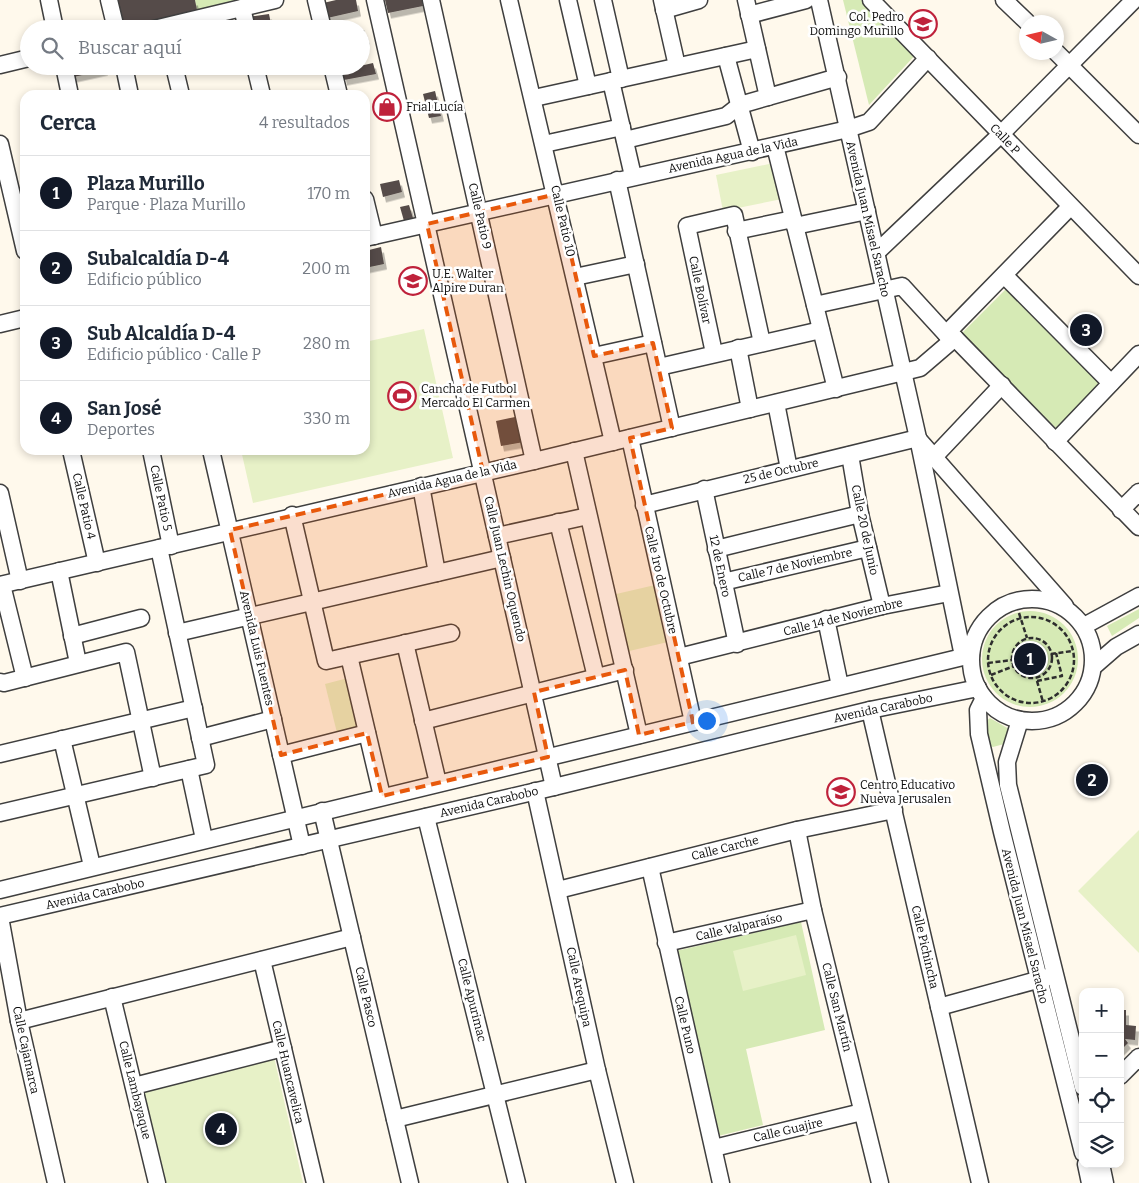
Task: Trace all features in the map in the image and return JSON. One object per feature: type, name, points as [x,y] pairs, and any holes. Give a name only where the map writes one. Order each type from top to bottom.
[{"type":"street","points":[[49,0],[53,20]]},
{"type":"street","points":[[109,0],[114,20]]},
{"type":"street","points":[[194,20],[275,0]]},
{"type":"street","points":[[316,0],[321,20]]},
{"type":"street","name":"Calle Juan Lechin Oquendo","points":[[375,0],[534,692],[554,787]]},
{"type":"street","name":"Calle Patio 9","points":[[431,0],[534,461]]},
{"type":"street","name":"Calle Patio 10","points":[[509,0],[557,194],[613,442]]},
{"type":"street","points":[[568,0],[588,86]]},
{"type":"street","points":[[603,0],[623,133],[625,178],[636,264],[672,428]]},
{"type":"street","points":[[677,66],[663,5],[699,0]]},
{"type":"street","points":[[768,97],[747,7],[806,0]]},
{"type":"street","name":"Avenida Juan Misael Saracho","points":[[819,0],[838,77],[848,130],[918,438],[949,594],[973,658],[973,676],[985,684],[978,710],[979,734],[1038,980],[1077,1110],[1079,1124]]},
{"type":"street","name":"Calle P","points":[[871,0],[1139,276]]},
{"type":"street","points":[[1004,0],[1020,15]]},
{"type":"street","points":[[877,252],[1001,134],[1068,64],[1134,0]]},
{"type":"street","points":[[242,8],[245,20]]},
{"type":"street","points":[[534,98],[757,49]]},
{"type":"street","points":[[726,56],[752,152]]},
{"type":"street","name":"Avenida Agua de la Vida","points":[[370,237],[625,178],[848,130],[869,122],[928,58]]},
{"type":"street","points":[[0,65],[20,60]]},
{"type":"street","points":[[1064,60],[1139,135]]},
{"type":"street","points":[[66,75],[69,90]]},
{"type":"street","points":[[126,75],[129,90]]},
{"type":"street","points":[[176,75],[179,90]]},
{"type":"street","points":[[257,75],[261,90]]},
{"type":"street","points":[[334,75],[338,90]]},
{"type":"street","points":[[544,144],[726,116],[740,105],[838,77]]},
{"type":"street","points":[[0,144],[20,230]]},
{"type":"street","points":[[775,146],[836,389]]},
{"type":"street","name":"Avenida Agua de la Vida","points":[[1,585],[230,530],[534,461],[920,368],[1004,275],[1070,207]]},
{"type":"street","points":[[762,343],[736,231],[867,211]]},
{"type":"street","name":"Calle Bolívar","points":[[714,353],[687,226],[734,215],[736,231]]},
{"type":"street","points":[[575,277],[636,264]]},
{"type":"street","points":[[1004,275],[1111,383]]},
{"type":"street","points":[[815,305],[902,286],[950,336],[1002,385],[1139,528]]},
{"type":"street","points":[[0,324],[20,319]]},
{"type":"street","points":[[659,367],[821,330]]},
{"type":"street","points":[[594,356],[654,343]]},
{"type":"street","points":[[738,348],[750,409]]},
{"type":"street","points":[[1055,442],[1139,354]]},
{"type":"street","points":[[934,457],[1002,385]]},
{"type":"street","points":[[776,403],[789,469]]},
{"type":"street","name":"Calle 1ro de Octubre","points":[[630,438],[693,722]]},
{"type":"street","name":"Avenida Juan Misael Saracho","points":[[918,438],[1070,612]]},
{"type":"street","name":"25 de Octubre","points":[[644,505],[918,438]]},
{"type":"street","points":[[574,451],[639,735]]},
{"type":"street","name":"Calle Patio 4","points":[[72,455],[97,563]]},
{"type":"street","name":"Calle Patio 5","points":[[152,455],[177,633],[206,765],[189,769]]},
{"type":"street","name":"Avenida Luis Fuentes","points":[[212,455],[302,846]]},
{"type":"street","name":"Calle 20 de Junio","points":[[850,455],[860,514],[882,606]]},
{"type":"street","points":[[421,486],[437,573]]},
{"type":"street","name":"12 de Enero","points":[[704,489],[737,644]]},
{"type":"street","points":[[1121,510],[1139,492]]},
{"type":"street","points":[[0,493],[20,580]]},
{"type":"street","points":[[716,549],[860,514]]},
{"type":"street","points":[[292,516],[326,661],[451,632]]},
{"type":"street","points":[[497,536],[588,516]]},
{"type":"street","points":[[558,522],[596,677]]},
{"type":"street","name":"Calle 7 de Noviembre","points":[[723,582],[868,548]]},
{"type":"street","points":[[177,633],[502,558]]},
{"type":"street","points":[[59,572],[78,663]]},
{"type":"street","points":[[1,585],[25,678]]},
{"type":"street","name":"Calle 14 de Noviembre","points":[[679,657],[737,644],[826,619],[882,606],[949,594]]},
{"type":"street","points":[[1084,626],[1139,596]]},
{"type":"street","points":[[0,890],[322,810],[840,686],[973,658],[976,636],[982,624],[996,610],[1027,598],[1059,604],[1084,626],[1092,646],[1093,667],[1084,692],[1065,711],[1047,719],[1020,720],[1000,712],[985,684]]},
{"type":"street","points":[[72,636],[141,618]]},
{"type":"street","points":[[826,619],[840,686]]},
{"type":"street","points":[[1093,667],[1116,647],[1139,634]]},
{"type":"street","points":[[405,644],[438,783]]},
{"type":"street","points":[[2,682],[25,678],[126,652],[153,778]]},
{"type":"street","points":[[349,656],[382,796]]},
{"type":"street","points":[[423,720],[625,670]]},
{"type":"street","name":"Avenida Carabobo","points":[[0,916],[985,684]]},
{"type":"street","points":[[0,754],[194,708]]},
{"type":"street","name":"Calle Pichincha","points":[[870,710],[980,1183]]},
{"type":"street","points":[[200,738],[273,719]]},
{"type":"street","name":"Avenida Juan Misael Saracho","points":[[1020,720],[1006,762],[1006,772],[1081,1078]]},
{"type":"street","points":[[281,755],[367,733]]},
{"type":"street","points":[[62,739],[92,866]]},
{"type":"street","points":[[0,813],[189,769],[204,839]]},
{"type":"street","name":"Calle Arequipa","points":[[535,791],[597,1070],[625,1183]]},
{"type":"street","name":"Calle Pasco","points":[[322,810],[410,1183]]},
{"type":"street","name":"Calle Carche","points":[[558,890],[797,830],[894,810]]},
{"type":"street","name":"Calle Apurimac","points":[[426,817],[517,1183]]},
{"type":"street","name":"Calle San Martín","points":[[797,830],[813,910],[880,1183]]},
{"type":"street","name":"Calle Puno","points":[[650,867],[722,1183]]},
{"type":"street","name":"Calle Valparaíso","points":[[666,943],[813,910]]},
{"type":"street","name":"Calle Cajamarca","points":[[0,916],[19,1021],[56,1183]]},
{"type":"street","points":[[19,1021],[352,937]]},
{"type":"street","name":"Calle Huancavelica","points":[[262,960],[315,1183]]},
{"type":"street","points":[[939,1007],[1055,975]]},
{"type":"street","name":"Calle Lambayaque","points":[[112,997],[157,1183]]},
{"type":"street","points":[[134,1086],[283,1048]]},
{"type":"street","points":[[1124,1072],[1139,1057]]},
{"type":"street","points":[[395,1119],[597,1070]]},
{"type":"street","name":"Calle Guajire","points":[[714,1148],[862,1112]]},
{"type":"street","points":[[1087,1168],[1090,1183]]},
{"type":"street","points":[[1101,1168],[1105,1183]]},
{"type":"path","points":[[1019,613],[1027,638]]},
{"type":"path","points":[[1020,618],[1039,618],[1052,622],[1063,631],[1072,651],[1072,672],[1066,685],[1056,695],[1043,702],[1015,701],[985,684],[992,641],[1000,629],[1020,618]]},
{"type":"path","points":[[1027,638],[1042,641],[1051,654],[1051,664],[1048,670],[1037,679]]},
{"type":"path","points":[[1027,638],[1014,649],[1013,660],[1014,666],[1024,676],[1037,679],[1062,676],[1056,653]]},
{"type":"path","points":[[1051,654],[1072,651]]},
{"type":"path","points":[[973,658],[988,663],[1013,660]]},
{"type":"path","points":[[985,684],[1014,666]]},
{"type":"path","points":[[1037,679],[1043,702]]},
{"type":"highlighted area","points":[[557,194],[594,356],[653,343],[672,428],[630,438],[693,722],[639,735],[625,670],[534,692],[548,757],[382,796],[367,733],[281,755],[230,530],[483,472],[427,224]]},
{"type":"green space","points":[[195,0],[258,0],[198,15]]},
{"type":"green space","points":[[843,0],[861,0],[918,52],[869,105]]},
{"type":"green space","points":[[774,163],[782,199],[723,211],[716,175]]},
{"type":"green space","points":[[1006,289],[1102,384],[1057,429],[961,334]]},
{"type":"green space","name":"Cancha de Futbol Mercado El Carmen","points":[[424,329],[453,458],[253,503],[242,455],[370,455],[370,341]]},
{"type":"green space","points":[[655,585],[668,642],[625,652],[612,595]]},
{"type":"green space","points":[[1139,609],[1139,618],[1112,636],[1107,626]]},
{"type":"green space","points":[[1030,611],[1049,614],[1064,625],[1075,640],[1078,659],[1075,678],[1064,693],[1049,704],[1030,707],[1011,704],[996,693],[985,678],[982,659],[985,640],[996,625],[1011,614]]},
{"type":"green space","points":[[348,678],[361,731],[338,737],[325,684]]},
{"type":"green space","points":[[990,718],[1009,729],[1004,744],[993,747],[988,745],[985,722]]},
{"type":"green space","points":[[1139,830],[1139,953],[1078,891]]},
{"type":"green space","points":[[801,922],[825,1030],[746,1049],[763,1125],[718,1136],[676,951]]},
{"type":"green space","points":[[796,935],[806,975],[743,991],[733,951]]},
{"type":"green space","points":[[271,1044],[303,1183],[163,1183],[139,1075]]},
{"type":"building","points":[[118,0],[195,0],[198,15],[172,20],[122,20]]},
{"type":"building","points":[[336,0],[356,0],[358,11],[323,19],[319,4]]},
{"type":"building","points":[[385,0],[422,0],[423,6],[388,13]]},
{"type":"building","points":[[269,14],[270,20],[248,20],[248,17]]},
{"type":"building","points":[[373,63],[376,74],[344,80],[343,75],[370,75],[370,64]]},
{"type":"building","points":[[68,75],[82,75],[69,78]]},
{"type":"building","points":[[435,91],[441,116],[429,118],[423,94]]},
{"type":"building","points":[[399,180],[402,192],[383,197],[380,184]]},
{"type":"building","points":[[409,205],[413,218],[404,221],[400,207]]},
{"type":"building","points":[[381,247],[384,264],[370,267],[370,250]]},
{"type":"building","points":[[520,416],[524,442],[501,446],[496,421]]},
{"type":"building","points":[[1124,1010],[1126,1010],[1126,1025],[1136,1026],[1135,1040],[1125,1039],[1128,1043],[1124,1047]]},
{"type":"place","name":"Col. Pedro Domingo Murillo","points":[[923,24]]},
{"type":"place","name":"Frial Lucía","points":[[387,107]]},
{"type":"place","name":"U.E. Walter Alpire Duran","points":[[413,281]]},
{"type":"place","name":"Sub Alcaldía D-4","points":[[1086,330]]},
{"type":"place","name":"Cancha de Futbol Mercado El Carmen","points":[[402,396]]},
{"type":"place","name":"Plaza Murillo","points":[[1030,659]]},
{"type":"place","name":"Subalcaldía D-4","points":[[1092,780]]},
{"type":"place","name":"Centro Educativo Nueva Jerusalen","points":[[841,792]]},
{"type":"place","name":"San José","points":[[221,1129]]}]
